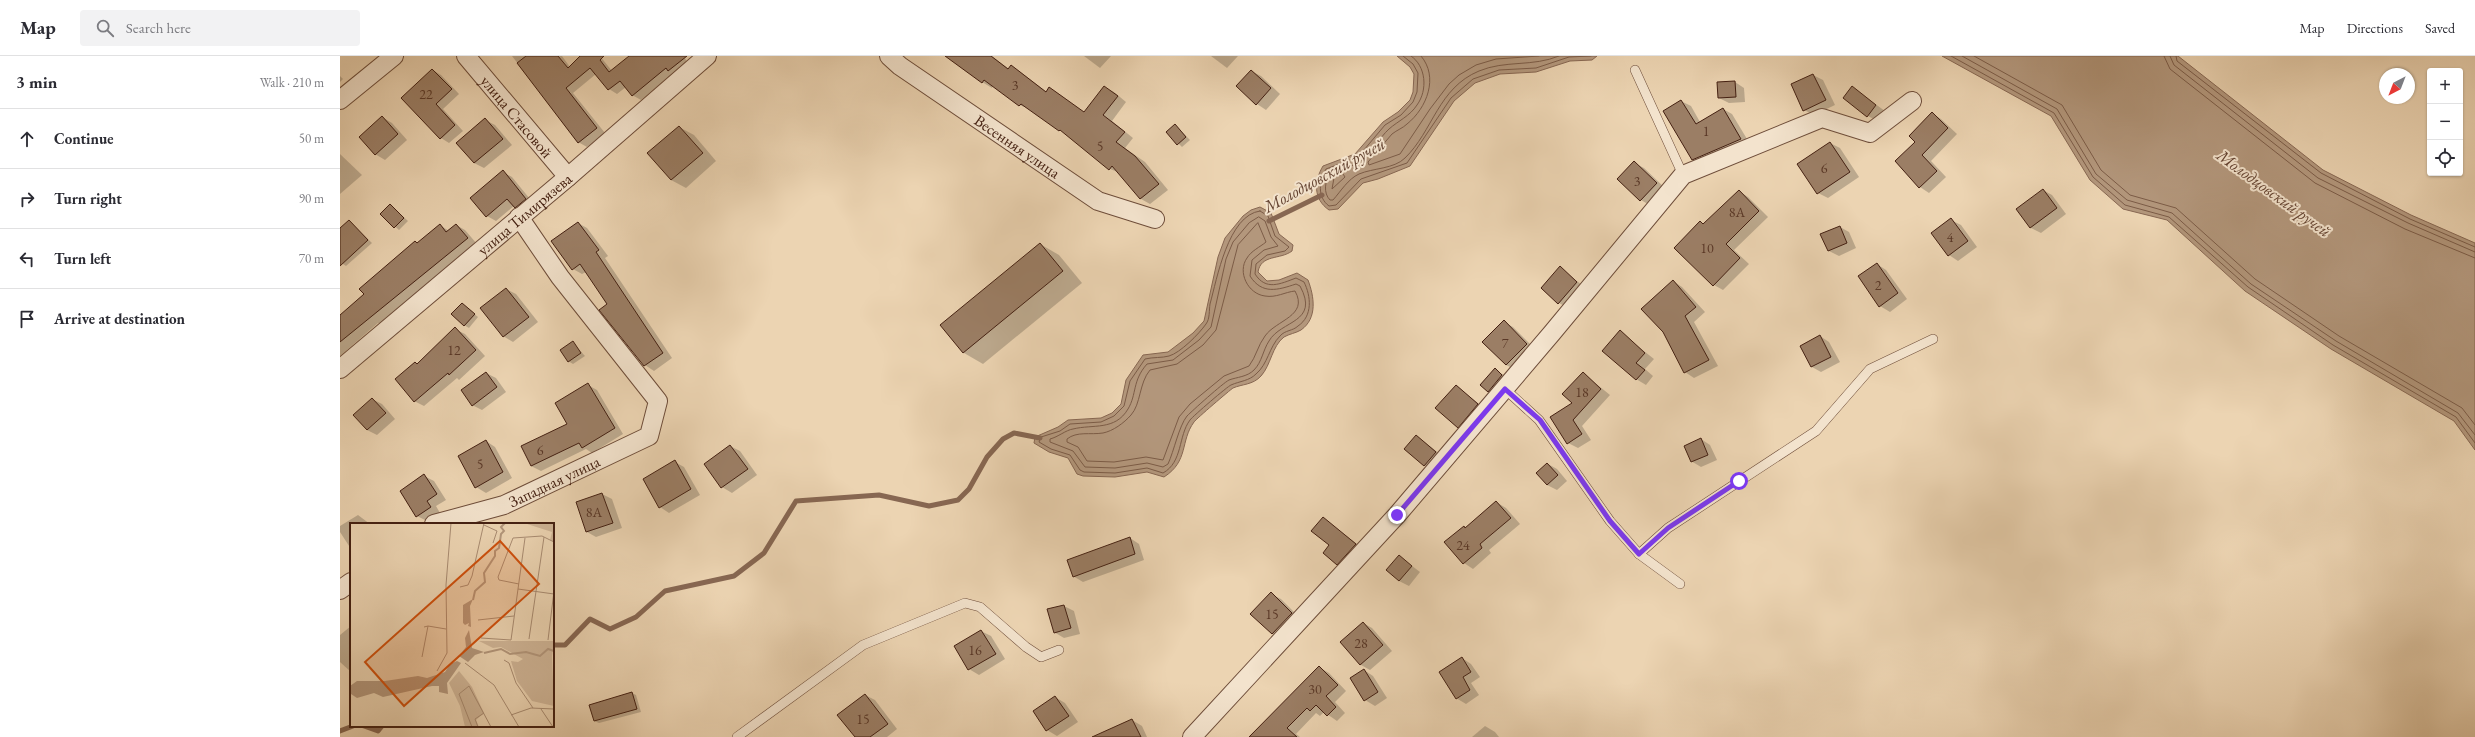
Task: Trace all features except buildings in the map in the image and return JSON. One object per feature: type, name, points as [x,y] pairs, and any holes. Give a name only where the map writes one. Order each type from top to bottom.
[{"type":"street","points":[[340,100],[394,56]]},
{"type":"street","name":"улица Стасовой","points":[[466,56],[568,177]]},
{"type":"street","name":"улица Тимирязева","points":[[340,369],[568,177],[707,56]]},
{"type":"street","name":"Весенняя улица","points":[[890,56],[900,66],[1098,201],[1155,219]]},
{"type":"street","points":[[1192,737],[1397,515],[1505,389],[1683,175],[1822,118],[1870,133],[1912,101]]},
{"type":"street","name":"Западная улица","points":[[438,523],[504,505],[648,436],[658,401],[560,277],[519,217]]},
{"type":"street","points":[[340,590],[350,583]]},
{"type":"lane","points":[[1636,70],[1683,175]]},
{"type":"lane","points":[[1639,554],[1668,528],[1816,431],[1870,369],[1933,339]]},
{"type":"lane","points":[[1505,389],[1540,420],[1610,521],[1639,554],[1680,584]]},
{"type":"lane","points":[[737,737],[863,645],[965,603],[980,607],[1026,647],[1041,657],[1059,650]]},
{"type":"water","points":[[1397,56],[1597,56],[1592,60],[1570,61],[1536,72],[1500,74],[1475,83],[1454,101],[1410,166],[1378,179],[1363,183],[1338,209],[1329,210],[1320,201],[1317,190],[1318,178],[1323,166],[1355,154],[1383,122],[1398,112],[1410,100],[1413,92],[1414,74],[1410,67]]},
{"type":"water","points":[[1942,56],[2178,56],[2323,170],[2411,215],[2475,243],[2475,450],[2454,421],[2331,349],[2245,291],[2167,220],[2123,209],[2090,180],[2051,116]]},
{"type":"water","points":[[1260,207],[1271,213],[1279,234],[1293,245],[1292,251],[1287,254],[1263,262],[1258,272],[1267,281],[1279,280],[1297,273],[1308,280],[1313,300],[1310,319],[1301,330],[1284,337],[1280,341],[1274,350],[1267,367],[1258,379],[1251,383],[1233,388],[1194,422],[1187,436],[1181,458],[1172,471],[1164,477],[1147,472],[1115,477],[1083,476],[1077,474],[1068,458],[1049,452],[1034,443],[1035,437],[1058,427],[1068,420],[1101,418],[1112,413],[1121,404],[1126,380],[1143,355],[1168,352],[1193,333],[1204,321],[1218,257],[1225,238],[1243,216],[1251,210]]},
{"type":"waterway","name":"Молодцовский ручей","points":[[1269,221],[1322,195]]},
{"type":"waterway","name":"Молодцовский ручей","points":[[554,645],[565,645],[590,619],[610,629],[636,617],[665,591],[734,576],[764,553],[796,501],[879,495],[929,506],[958,500],[969,489],[987,457],[1003,439],[1014,433],[1040,438]]},
{"type":"waterway","name":"Молодцовский ручей","points":[[340,731],[350,727]]},
{"type":"waterway","name":"Молодцовский ручей","points":[[367,727],[378,731],[381,727]]},
{"type":"route","points":[[1397,515],[1505,389],[1540,420],[1610,521],[1639,554],[1668,528],[1739,481]]}]
